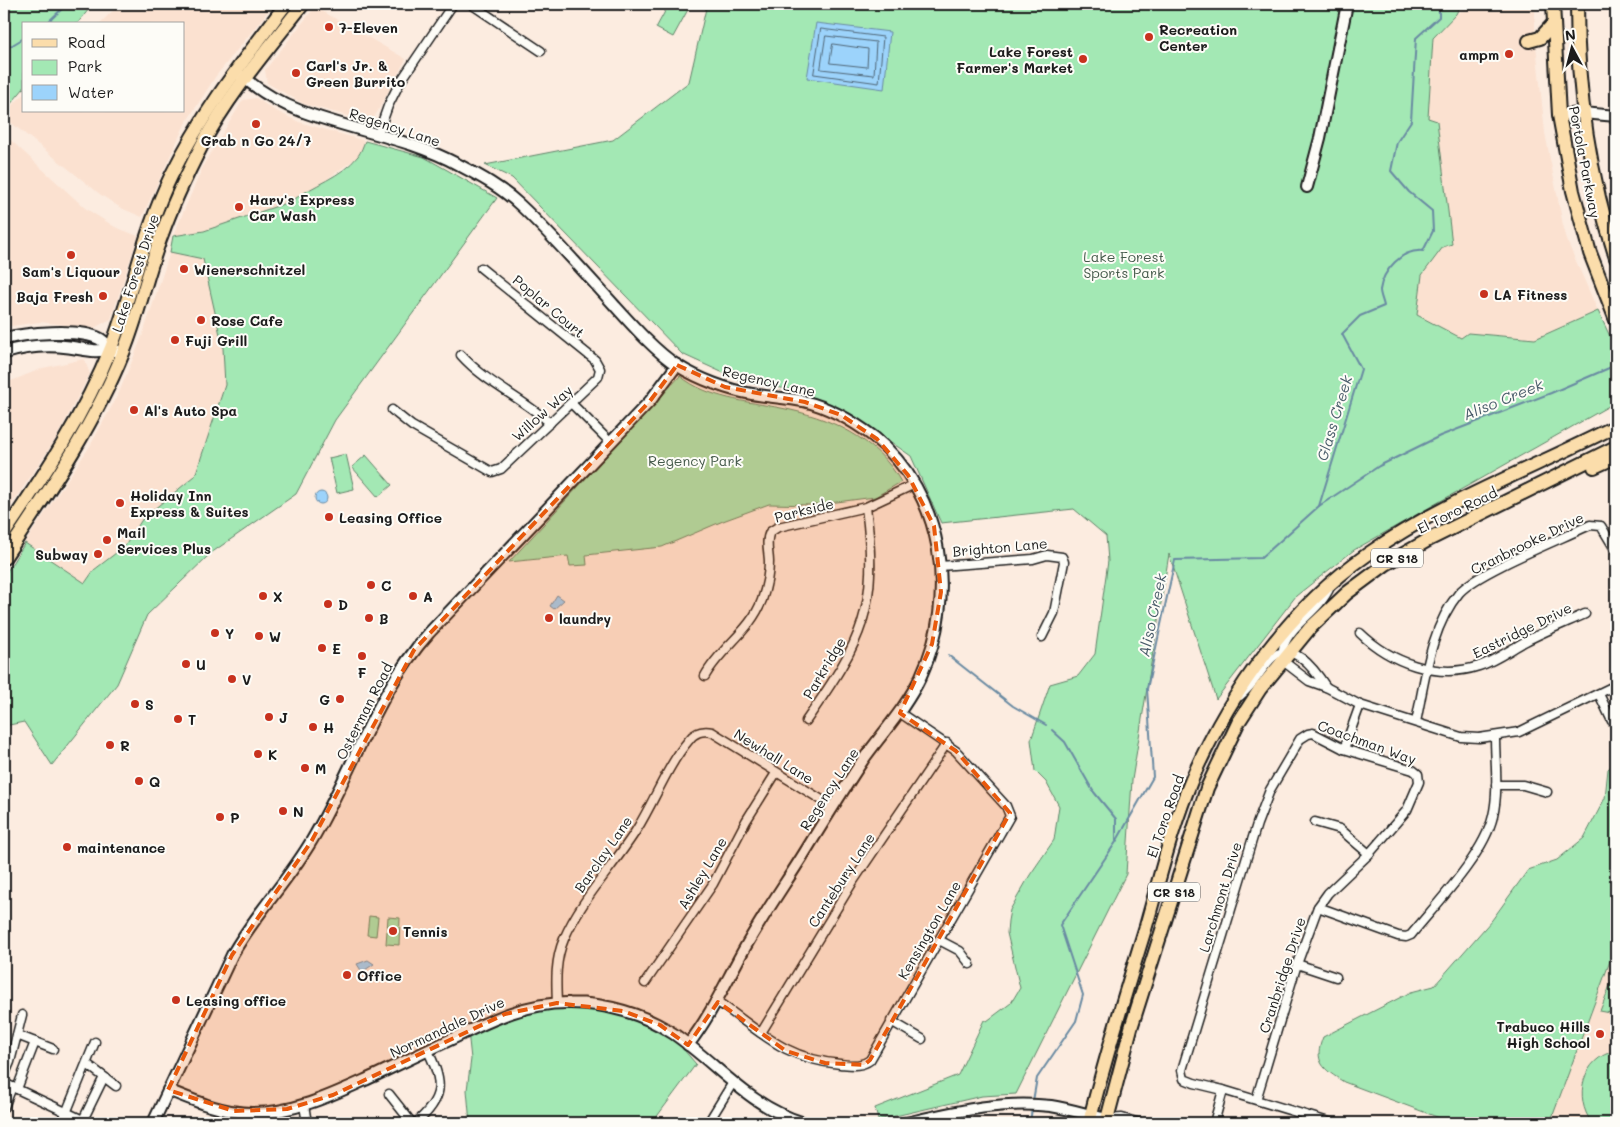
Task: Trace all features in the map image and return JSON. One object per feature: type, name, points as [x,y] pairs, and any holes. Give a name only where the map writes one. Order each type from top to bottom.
[{"type":"main road","name":"Lake Forest Drive","points":[[4,534],[56,456],[110,349],[129,299],[149,229],[170,178],[202,117],[234,71],[286,4]]},
{"type":"main road","name":"Lake Forest Drive","points":[[4,558],[68,463],[123,354],[142,304],[161,235],[182,184],[214,124],[245,79],[303,4]]},
{"type":"main road","name":"Portola Parkway","points":[[1552,4],[1559,115],[1573,192],[1584,232],[1616,320]]},
{"type":"main road","name":"Portola Parkway","points":[[1576,4],[1577,50],[1582,113],[1595,188],[1616,258]]},
{"type":"main road","points":[[1529,41],[1540,38],[1553,24]]},
{"type":"main road","points":[[4,339],[32,334],[68,334],[99,339],[110,349],[123,354]]},
{"type":"main road","points":[[4,353],[20,348],[44,345],[82,348],[96,353],[110,349]]},
{"type":"main road","name":"El Toro Road","points":[[1090,1119],[1122,1002],[1191,781],[1219,723],[1274,643],[1293,620],[1332,583],[1368,554],[1446,508],[1616,426]]},
{"type":"main road","name":"El Toro Road","points":[[1108,1122],[1131,1028],[1207,788],[1238,724],[1260,689],[1285,655],[1347,593],[1386,564],[1430,539],[1616,447]]},
{"type":"main road","points":[[1542,484],[1564,481],[1616,457]]},
{"type":"street","points":[[378,134],[388,106],[399,84],[453,4]]},
{"type":"street","points":[[471,4],[541,51]]},
{"type":"street","points":[[1307,187],[1320,138],[1347,4]]},
{"type":"street","name":"Regency Lane","points":[[234,71],[280,101],[298,110],[414,144],[445,157],[507,194],[520,205],[623,315],[677,365],[725,387],[805,402],[841,415],[877,439],[898,461],[915,484],[934,526],[940,566],[941,592],[932,644],[921,675],[900,713],[865,757],[833,807],[736,962],[718,1002],[688,1045]]},
{"type":"street","points":[[1559,115],[1582,113],[1616,116]]},
{"type":"street","name":"Poplar Court","points":[[481,268],[599,366]]},
{"type":"street","points":[[461,355],[475,370],[532,408],[550,423]]},
{"type":"street","name":"Osterman Road","points":[[153,1123],[242,936],[279,889],[311,842],[402,667],[429,633],[665,384],[677,365]]},
{"type":"street","name":"Willow Way","points":[[392,410],[412,426],[492,472],[501,468],[572,404],[598,377],[599,366]]},
{"type":"street","points":[[572,404],[610,442]]},
{"type":"street","name":"Parkside","points":[[705,676],[716,658],[748,624],[762,601],[769,568],[767,540],[770,532],[778,527],[866,507],[915,484]]},
{"type":"street","name":"Parkridge","points":[[806,722],[841,671],[864,623],[870,595],[872,566],[866,507]]},
{"type":"street","name":"Cranbrooke Drive","points":[[1416,722],[1440,626],[1460,592],[1479,578],[1590,525],[1602,526],[1616,551]]},
{"type":"street","name":"Brighton Lane","points":[[940,566],[1033,559],[1047,555],[1062,557],[1064,562],[1054,613],[1042,637]]},
{"type":"street","name":"El Toro Road","points":[[1285,655],[1283,646],[1292,632],[1324,600],[1332,583]]},
{"type":"street","name":"Eastridge Drive","points":[[1360,633],[1375,647],[1394,658],[1428,669],[1455,670],[1481,666],[1528,640],[1585,614]]},
{"type":"street","points":[[1232,702],[1248,690],[1271,659],[1293,653],[1316,672],[1326,687]]},
{"type":"street","points":[[1285,655],[1309,681],[1326,687],[1360,705],[1461,737],[1494,736],[1519,732],[1616,685]]},
{"type":"street","points":[[1599,694],[1612,721]]},
{"type":"street","points":[[1344,750],[1360,705]]},
{"type":"street","points":[[900,713],[947,743]]},
{"type":"street","name":"Newhall Lane","points":[[700,731],[712,732],[833,807]]},
{"type":"street","name":"Barclay Lane","points":[[557,1003],[556,974],[558,954],[571,924],[628,843],[688,740],[700,731]]},
{"type":"street","name":"Coachman Way","points":[[1308,734],[1313,733],[1344,750],[1413,770],[1418,774]]},
{"type":"street","name":"Larchmont Drive","points":[[1223,1090],[1194,1084],[1184,1079],[1182,1070],[1193,1027],[1257,824],[1270,790],[1300,739],[1308,734]]},
{"type":"street","points":[[1318,906],[1398,936],[1406,938],[1412,935],[1482,846],[1493,818],[1496,785],[1494,736]]},
{"type":"street","name":"Kensington Lane","points":[[761,1033],[786,1051],[805,1058],[852,1065],[864,1065],[870,1060],[1009,819],[1010,814],[1000,799],[947,743]]},
{"type":"street","name":"Cantebury Lane","points":[[761,1033],[854,880],[947,743]]},
{"type":"street","name":"Ashley Lane","points":[[645,983],[713,884],[746,821],[776,773]]},
{"type":"street","name":"Cranbridge Drive","points":[[1256,1100],[1297,964],[1318,906],[1328,893],[1369,854],[1407,810],[1419,782],[1418,774]]},
{"type":"street","points":[[1496,785],[1523,785],[1547,792]]},
{"type":"street","points":[[1315,822],[1340,829],[1369,854]]},
{"type":"street","points":[[939,940],[960,951],[970,964]]},
{"type":"street","points":[[1297,964],[1336,977]]},
{"type":"street","points":[[718,1002],[761,1033]]},
{"type":"street","name":"Normandale Drive","points":[[168,1090],[199,1102],[234,1111],[268,1112],[304,1105],[333,1095],[505,1014],[536,1005],[557,1003],[588,1004],[623,1011],[660,1026],[688,1045],[732,1084],[774,1112],[804,1123]]},
{"type":"street","points":[[4,1076],[10,1062],[22,1014]]},
{"type":"street","points":[[891,1021],[922,1038]]},
{"type":"street","points":[[17,1035],[53,1049]]},
{"type":"street","points":[[4,1107],[35,1042]]},
{"type":"street","points":[[62,1123],[95,1042]]},
{"type":"street","points":[[416,1123],[433,1105],[440,1084],[437,1069],[428,1051]]},
{"type":"street","points":[[87,1064],[116,1086]]},
{"type":"street","points":[[4,1083],[82,1122],[104,1077]]},
{"type":"street","points":[[708,1123],[732,1084]]},
{"type":"street","points":[[1214,1123],[1223,1090],[1332,1123]]},
{"type":"street","points":[[389,1094],[412,1123]]},
{"type":"street","points":[[906,1123],[986,1106],[1012,1104],[1050,1106],[1090,1119],[1108,1122],[1122,1118],[1140,1123]]},
{"type":"street","points":[[304,1105],[307,1123]]},
{"type":"highlighted area","points":[[677,365],[725,387],[805,402],[841,415],[877,439],[908,475],[934,526],[941,592],[932,644],[900,713],[956,751],[1010,813],[870,1060],[864,1065],[825,1063],[786,1051],[718,1002],[688,1045],[660,1025],[623,1011],[557,1003],[505,1014],[333,1095],[287,1109],[234,1111],[168,1090],[232,955],[311,842],[414,650],[650,401]]},
{"type":"shaded area","points":[[120,4],[274,4],[216,76],[185,124],[142,217],[121,208],[101,195],[4,117],[4,113],[22,96],[22,112],[185,112],[185,22],[101,22]]},
{"type":"shaded area","points":[[1475,4],[1535,4],[1535,35],[1545,133],[1563,225],[1568,243],[1598,311],[1535,339],[1468,333],[1461,338],[1417,315],[1422,276],[1443,247],[1427,119],[1433,38],[1456,14]]},
{"type":"shaded area","points":[[315,7],[406,59],[370,122],[304,104],[267,83],[265,70]]},
{"type":"shaded area","points":[[256,98],[274,110],[299,122],[365,141],[359,156],[319,185],[302,193],[292,201],[204,231],[173,236],[205,162],[243,100]]},
{"type":"shaded area","points":[[4,134],[85,208],[115,227],[138,236],[111,319],[94,328],[40,322],[4,327]]},
{"type":"shaded area","points":[[170,252],[203,258],[223,348],[225,385],[195,476],[143,518],[125,546],[94,570],[85,584],[25,543],[90,446],[118,395],[142,337]]},
{"type":"shaded area","points":[[84,359],[90,374],[55,440],[4,516],[4,384],[43,368]]},
{"type":"shaded area","name":"Trabuco Hills High School","points":[[1616,945],[1616,1123],[1550,1123]]},
{"type":"green space","points":[[4,4],[93,4],[79,22],[22,22],[22,90],[4,112]]},
{"type":"green space","points":[[669,4],[691,4],[673,37],[656,28]]},
{"type":"green space","name":"Lake Forest Sports Park","points":[[707,4],[1461,4],[1456,14],[1433,38],[1428,118],[1437,121],[1452,244],[1443,247],[1422,275],[1417,315],[1461,338],[1468,333],[1535,339],[1598,311],[1616,349],[1616,402],[1354,550],[1296,596],[1216,699],[1169,554],[1132,780],[1126,874],[1016,1094],[982,1096],[878,1120],[875,1108],[958,1075],[984,1020],[987,1021],[1011,1003],[1020,988],[1007,933],[1010,910],[1030,875],[1054,840],[1059,806],[1046,782],[1035,771],[1031,740],[1050,684],[1078,676],[1095,654],[1108,561],[1106,536],[1074,509],[941,523],[911,456],[865,424],[834,406],[793,390],[741,381],[682,354],[512,178],[485,165],[613,140],[689,82]]},
{"type":"green space","points":[[365,141],[424,157],[497,198],[335,420],[296,494],[211,553],[147,615],[117,684],[52,765],[24,722],[4,726],[4,576],[25,543],[85,583],[94,570],[125,546],[143,518],[195,476],[225,385],[223,348],[203,259],[170,252],[173,236],[204,231],[292,201],[344,170],[358,156]]},
{"type":"green space","name":"Regency Park","points":[[680,376],[691,384],[715,394],[799,412],[834,424],[850,432],[879,453],[901,482],[875,497],[814,505],[769,504],[662,547],[586,555],[587,565],[570,566],[568,556],[509,562]]},
{"type":"green space","points":[[346,454],[354,489],[337,493],[329,458]]},
{"type":"green space","points":[[366,455],[392,485],[378,497],[352,467]]},
{"type":"green space","points":[[1616,761],[1616,945],[1550,1123],[1453,1123],[1344,1082],[1325,1069],[1319,1053],[1323,1037],[1411,992],[1434,986],[1492,920],[1528,870],[1557,860],[1584,838],[1605,798],[1608,769]]},
{"type":"green space","points":[[369,916],[378,917],[376,936],[367,935]]},
{"type":"green space","name":"Tennis","points":[[388,917],[400,918],[399,945],[386,944]]},
{"type":"green space","points":[[1616,970],[1616,1014],[1600,1011]]},
{"type":"green space","points":[[544,1004],[609,1007],[666,1029],[696,1064],[652,1123],[470,1123],[467,1090],[471,1059],[468,1031]]},
{"type":"green space","points":[[1616,1051],[1616,1123],[1592,1123],[1586,1113],[1583,1102],[1584,1080],[1588,1070],[1595,1061],[1604,1055]]},
{"type":"water","points":[[816,23],[890,32],[884,89],[807,78]]},
{"type":"water","points":[[319,492],[323,492],[327,498],[323,504],[319,504],[315,500],[315,496]]},
{"type":"water","points":[[557,595],[564,600],[554,609],[550,606]]},
{"type":"water","points":[[368,960],[374,964],[362,972],[357,964]]},
{"type":"waterway","points":[[48,22],[67,4]]},
{"type":"waterway","name":"Glass Creek","points":[[1319,506],[1361,369],[1342,334],[1360,316],[1384,306],[1380,290],[1389,268],[1408,253],[1423,251],[1433,231],[1432,211],[1409,192],[1391,171],[1397,142],[1411,121],[1416,38],[1439,17],[1439,4]]},
{"type":"waterway","points":[[4,50],[22,39]]},
{"type":"waterway","name":"Aliso Creek","points":[[1033,1101],[1037,1078],[1076,1021],[1083,995],[1060,925],[1116,842],[1153,777],[1147,689],[1175,560],[1261,558],[1319,506],[1379,466],[1440,436],[1551,393],[1616,365]]},
{"type":"waterway","points":[[948,655],[1013,706],[1046,725]]},
{"type":"waterway","points":[[1052,730],[1065,742],[1093,791],[1116,819],[1116,841]]},
{"type":"waterway","name":"Aliso Creek","points":[[1030,1123],[1032,1108]]},
{"type":"place","name":"7-Eleven","points":[[329,27]]},
{"type":"place","name":"Recreation Center","points":[[1149,37]]},
{"type":"place","name":"ampm","points":[[1509,54]]},
{"type":"place","name":"Lake Forest Farmer's Market","points":[[1083,59]]},
{"type":"place","name":"Carl's Jr. & Green Burrito","points":[[296,73]]},
{"type":"place","name":"Grab n Go 24/7","points":[[256,124]]},
{"type":"place","name":"Harv's Express Car Wash","points":[[239,207]]},
{"type":"place","name":"Sam's Liquour","points":[[71,255]]},
{"type":"place","name":"Wienerschnitzel","points":[[184,269]]},
{"type":"place","name":"LA Fitness","points":[[1484,294]]},
{"type":"place","name":"Baja Fresh","points":[[103,296]]},
{"type":"place","name":"Rose Cafe","points":[[201,320]]},
{"type":"place","name":"Fuji Grill","points":[[175,340]]},
{"type":"place","name":"Al's Auto Spa","points":[[134,410]]},
{"type":"place","name":"Holiday Inn Express & Suites","points":[[120,503]]},
{"type":"place","name":"Leasing Office","points":[[329,517]]},
{"type":"place","name":"Mail Services Plus","points":[[107,540]]},
{"type":"place","name":"Subway","points":[[98,554]]},
{"type":"place","name":"C","points":[[371,585]]},
{"type":"place","name":"X","points":[[263,596]]},
{"type":"place","name":"A","points":[[413,596]]},
{"type":"place","name":"D","points":[[328,604]]},
{"type":"place","name":"B","points":[[369,618]]},
{"type":"place","name":"laundry","points":[[549,618]]},
{"type":"place","name":"Y","points":[[215,633]]},
{"type":"place","name":"W","points":[[259,636]]},
{"type":"place","name":"E","points":[[322,648]]},
{"type":"place","name":"F","points":[[362,656]]},
{"type":"place","name":"U","points":[[186,664]]},
{"type":"place","name":"V","points":[[232,679]]},
{"type":"place","name":"G","points":[[340,699]]},
{"type":"place","name":"S","points":[[135,704]]},
{"type":"place","name":"J","points":[[269,717]]},
{"type":"place","name":"T","points":[[178,719]]},
{"type":"place","name":"H","points":[[313,727]]},
{"type":"place","name":"R","points":[[110,745]]},
{"type":"place","name":"K","points":[[258,754]]},
{"type":"place","name":"M","points":[[305,768]]},
{"type":"place","name":"Q","points":[[139,781]]},
{"type":"place","name":"N","points":[[283,811]]},
{"type":"place","name":"P","points":[[220,817]]},
{"type":"place","name":"maintenance","points":[[67,847]]},
{"type":"place","name":"Tennis","points":[[393,931]]},
{"type":"place","name":"Office","points":[[347,975]]},
{"type":"place","name":"Leasing office","points":[[176,1000]]},
{"type":"place","name":"Trabuco Hills High School","points":[[1600,1034]]}]
